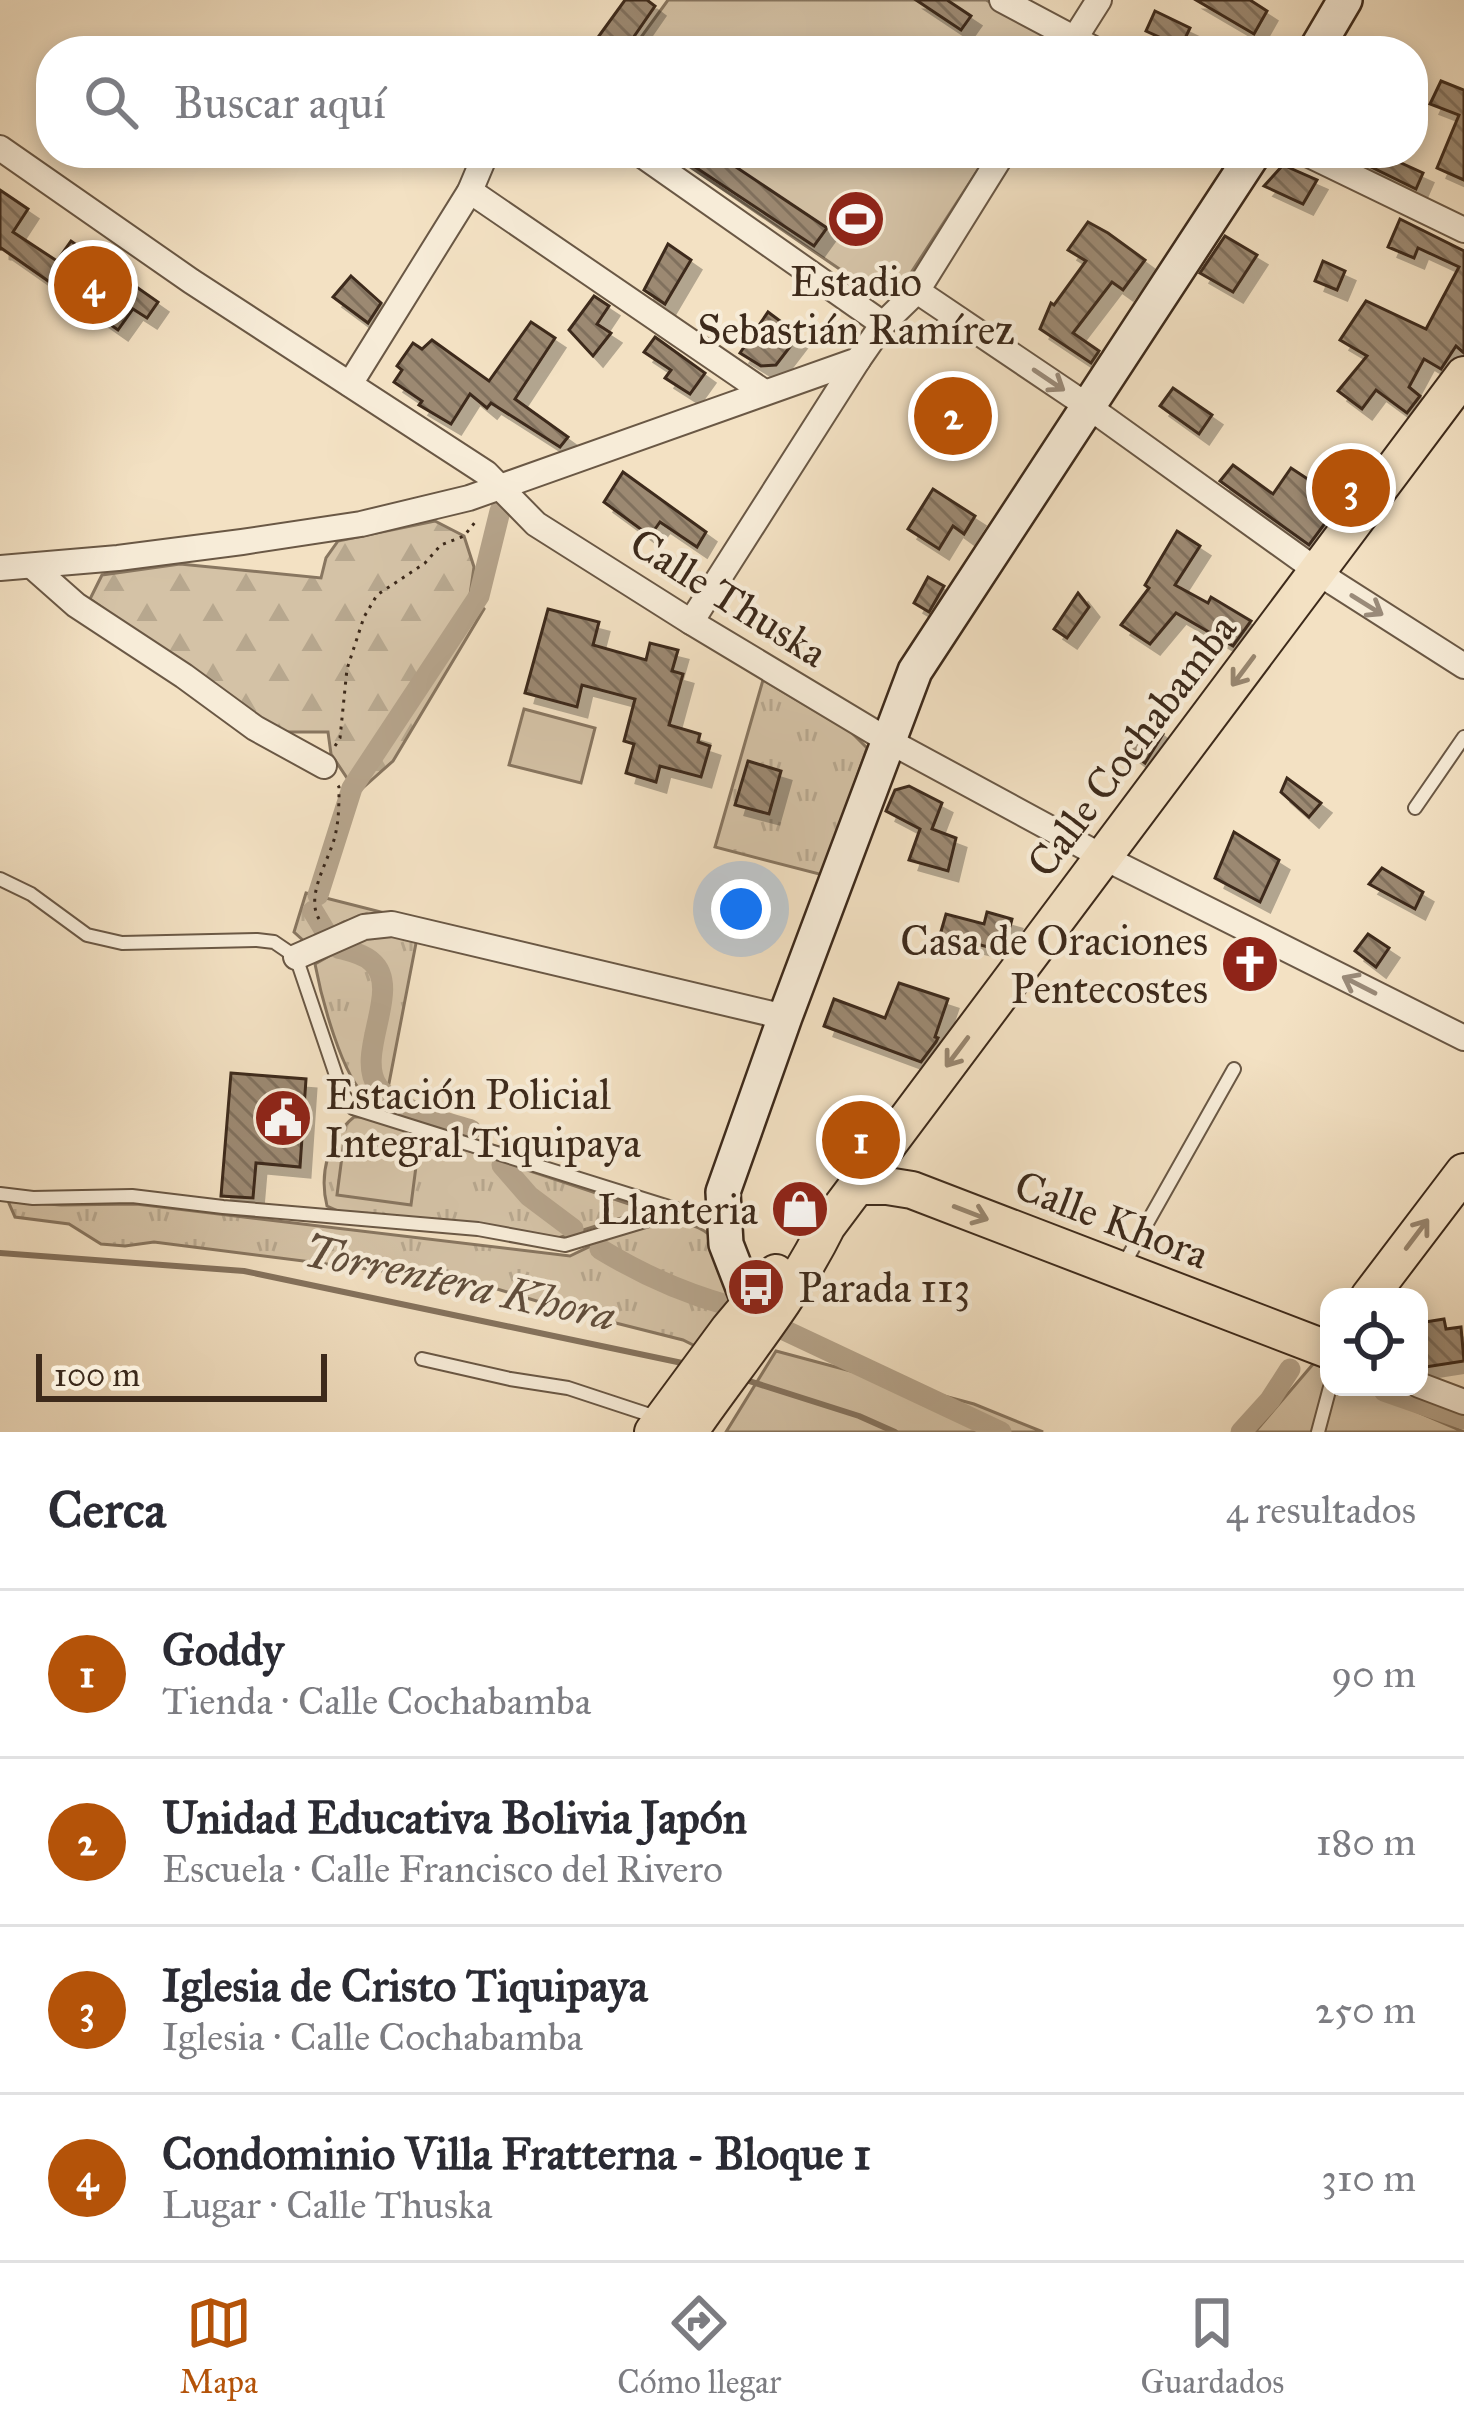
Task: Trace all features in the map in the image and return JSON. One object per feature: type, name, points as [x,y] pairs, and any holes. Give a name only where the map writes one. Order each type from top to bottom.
[{"type":"main road","points":[[1324,36],[1345,0]]},
{"type":"main road","points":[[750,1306],[726,1244],[723,1192],[915,670],[1244,168]]},
{"type":"main road","name":"Calle Cochabamba","points":[[827,1226],[1464,375]]},
{"type":"main road","points":[[1376,1288],[1464,1172]]},
{"type":"main road","name":"Calle Khora","points":[[859,1186],[912,1190],[1320,1348]]},
{"type":"main road","points":[[736,1351],[750,1306],[794,1250],[827,1226]]},
{"type":"main road","points":[[677,1419],[810,1259],[827,1226]]},
{"type":"street","points":[[1002,0],[1057,36]]},
{"type":"street","points":[[1077,36],[1099,0]]},
{"type":"street","name":"Calle Thuska","points":[[0,148],[191,281],[486,473],[536,524],[692,622],[889,740],[1103,857],[1464,1038]]},
{"type":"street","points":[[350,384],[480,168]]},
{"type":"street","points":[[660,168],[883,324]]},
{"type":"street","points":[[692,622],[858,360],[883,324],[917,291],[995,168]]},
{"type":"street","points":[[1336,168],[1464,230]]},
{"type":"street","points":[[470,190],[764,392]]},
{"type":"street","points":[[917,291],[1089,407],[1317,572],[1464,666]]},
{"type":"street","points":[[0,568],[160,553],[361,524],[470,498],[858,360]]},
{"type":"street","points":[[33,567],[76,605],[255,728],[324,766]]},
{"type":"street","points":[[296,957],[364,927],[392,923],[785,1017]]},
{"type":"street","points":[[1428,1388],[1464,1402]]},
{"type":"lane","points":[[1415,808],[1464,736]]},
{"type":"lane","points":[[0,879],[31,894],[87,935],[122,944],[274,941],[296,957],[343,1093],[353,1108],[724,1224]]},
{"type":"lane","points":[[1120,1270],[1234,1069]]},
{"type":"lane","points":[[0,1194],[132,1196],[478,1229],[565,1245],[679,1211]]},
{"type":"lane","points":[[422,1359],[568,1388],[677,1419]]},
{"type":"lane","points":[[1318,1432],[1328,1396]]},
{"type":"path","points":[[336,940],[314,910],[336,834],[339,788],[324,766],[340,738],[347,669],[364,617],[377,595],[425,563],[441,545],[464,536],[479,516],[470,498]]},
{"type":"green space","points":[[668,0],[986,0],[1053,36],[642,36]]},
{"type":"green space","name":"Estadio Sebastián Ramírez","points":[[692,168],[979,168],[903,285],[888,295],[876,294]]},
{"type":"green space","points":[[435,521],[464,536],[474,567],[470,595],[484,609],[393,761],[357,793],[331,754],[328,732],[278,732],[90,599],[102,575],[180,564],[321,578],[326,558],[338,541]]},
{"type":"green space","points":[[763,680],[851,732],[867,748],[823,875],[715,847]]},
{"type":"green space","points":[[524,709],[595,728],[581,783],[509,765]]},
{"type":"green space","points":[[306,893],[381,912],[344,922],[306,943],[294,932]]},
{"type":"green space","points":[[389,932],[417,938],[385,1104],[367,1097],[349,1073],[327,1015],[315,964],[365,936]]},
{"type":"green space","points":[[354,1117],[368,1117],[647,1210],[558,1238],[345,1214],[327,1206],[325,1169],[338,1135]]},
{"type":"green space","points":[[344,1141],[418,1151],[411,1205],[337,1195]]},
{"type":"green space","points":[[8,1201],[136,1204],[570,1256],[645,1226],[685,1224],[703,1230],[717,1243],[742,1303],[703,1350],[683,1340],[477,1283],[154,1242],[101,1244],[69,1224],[15,1217]]},
{"type":"green space","points":[[776,1351],[974,1404],[1043,1432],[726,1432]]},
{"type":"green space","points":[[1314,1363],[1320,1366],[1320,1396],[1381,1396],[1464,1432],[1255,1432]]},
{"type":"building","points":[[625,0],[647,0],[655,6],[634,36],[599,36]]},
{"type":"building","points":[[916,0],[947,0],[971,16],[961,30]]},
{"type":"building","points":[[1196,0],[1250,0],[1267,11],[1254,34]]},
{"type":"building","points":[[1155,11],[1190,28],[1186,36],[1157,36],[1146,31]]},
{"type":"building","points":[[1441,81],[1464,90],[1464,180],[1437,168],[1459,115],[1430,104]]},
{"type":"building","points":[[697,168],[737,168],[827,228],[814,246]]},
{"type":"building","points":[[1280,168],[1317,180],[1303,204],[1264,186]]},
{"type":"building","points":[[1373,168],[1412,168],[1423,173],[1416,189]]},
{"type":"building","points":[[0,190],[28,209],[13,232],[57,261],[71,241],[158,302],[147,318],[133,309],[118,330],[0,250]]},
{"type":"building","points":[[1400,219],[1464,251],[1464,353],[1456,346],[1441,369],[1424,359],[1409,387],[1420,396],[1407,413],[1376,390],[1362,409],[1338,391],[1367,356],[1340,340],[1366,301],[1426,329],[1459,267],[1418,248],[1414,258],[1388,247]]},
{"type":"building","points":[[1088,222],[1145,260],[1123,290],[1112,282],[1073,333],[1099,351],[1091,363],[1040,329],[1051,303],[1086,261],[1068,250]]},
{"type":"building","points":[[1225,236],[1257,255],[1233,292],[1200,273]]},
{"type":"building","points":[[668,244],[691,260],[665,304],[644,290]]},
{"type":"building","points":[[1323,261],[1345,271],[1337,290],[1315,281]]},
{"type":"building","points":[[351,276],[381,303],[368,323],[333,297]]},
{"type":"building","points":[[594,296],[609,306],[597,324],[611,333],[593,356],[569,330]]},
{"type":"building","points":[[768,312],[799,335],[776,365],[761,366],[740,353]]},
{"type":"building","points":[[531,322],[555,338],[515,399],[568,437],[560,447],[470,394],[451,424],[419,405],[422,401],[394,382],[402,370],[397,366],[413,343],[422,349],[432,340],[489,381]]},
{"type":"building","points":[[655,337],[705,373],[690,394],[665,378],[671,370],[644,352]]},
{"type":"building","points":[[1173,388],[1212,415],[1199,434],[1160,406]]},
{"type":"building","points":[[1233,465],[1273,494],[1291,468],[1335,497],[1356,468],[1362,473],[1309,545],[1220,481]]},
{"type":"building","points":[[623,472],[706,532],[697,547],[660,522],[650,536],[604,502]]},
{"type":"building","points":[[933,489],[975,516],[964,534],[953,526],[939,549],[908,529]]},
{"type":"building","points":[[1177,531],[1200,546],[1175,585],[1208,603],[1211,597],[1251,621],[1233,646],[1176,613],[1150,644],[1121,625],[1149,588],[1145,585]]},
{"type":"building","points":[[928,577],[944,586],[929,612],[914,603]]},
{"type":"building","points":[[1078,593],[1089,607],[1067,638],[1054,629]]},
{"type":"building","points":[[548,609],[599,622],[593,645],[646,660],[650,643],[678,650],[672,671],[683,674],[669,725],[700,734],[698,742],[710,746],[701,777],[660,766],[656,782],[626,773],[634,744],[624,741],[635,699],[582,685],[577,707],[525,693]]},
{"type":"building","points":[[1148,722],[1163,734],[1145,763],[1126,749]]},
{"type":"building","points":[[748,761],[781,771],[769,814],[735,805]]},
{"type":"building","points":[[1287,778],[1321,803],[1309,817],[1281,792]]},
{"type":"building","points":[[909,786],[942,803],[932,829],[956,838],[948,871],[909,860],[920,829],[886,811],[895,790]]},
{"type":"building","points":[[1234,832],[1279,860],[1260,902],[1215,878]]},
{"type":"building","points":[[1382,868],[1423,892],[1415,909],[1369,884]]},
{"type":"building","points":[[987,912],[1012,919],[1004,951],[940,935],[946,914],[984,924]]},
{"type":"building","points":[[1368,934],[1389,948],[1376,967],[1355,951]]},
{"type":"building","points":[[899,983],[948,999],[938,1038],[921,1062],[824,1026],[834,999],[885,1018]]},
{"type":"building","points":[[231,1073],[306,1079],[300,1167],[256,1163],[253,1198],[221,1196]]},
{"type":"building","points":[[1444,1319],[1446,1329],[1461,1327],[1464,1361],[1428,1367],[1428,1322]]},
{"type":"waterway","points":[[318,895],[352,788],[479,596],[500,511]]},
{"type":"waterway","points":[[313,911],[328,936]]},
{"type":"waterway","points":[[338,948],[365,957],[380,974],[383,988],[371,1057],[378,1087],[408,1108],[471,1130]]},
{"type":"waterway","points":[[502,1165],[529,1196],[573,1229]]},
{"type":"waterway","points":[[600,1249],[661,1282],[727,1305]]},
{"type":"waterway","name":"Torrentera Khora","points":[[0,1253],[244,1271],[687,1364]]},
{"type":"waterway","points":[[784,1330],[1001,1432]]},
{"type":"waterway","points":[[1241,1432],[1290,1369]]},
{"type":"waterway","name":"Torrentera Khora","points":[[746,1380],[895,1432]]},
{"type":"waterway","points":[[1398,1396],[1464,1419]]},
{"type":"place","name":"Estadio Sebastián Ramírez","points":[[856,219]]},
{"type":"place","name":"Condominio Villa Fratterna - Bloque 1","points":[[93,285]]},
{"type":"place","name":"Unidad Educativa Bolivia Japón","points":[[953,416]]},
{"type":"place","name":"Iglesia de Cristo Tiquipaya","points":[[1351,488]]},
{"type":"place","name":"Casa de Oraciones Pentecostes","points":[[1250,964]]},
{"type":"place","name":"Estación Policial Integral Tiquipaya","points":[[283,1118]]},
{"type":"place","name":"Goddy","points":[[861,1140]]},
{"type":"place","name":"Llanteria","points":[[800,1209]]},
{"type":"place","name":"Parada 113","points":[[756,1287]]}]
